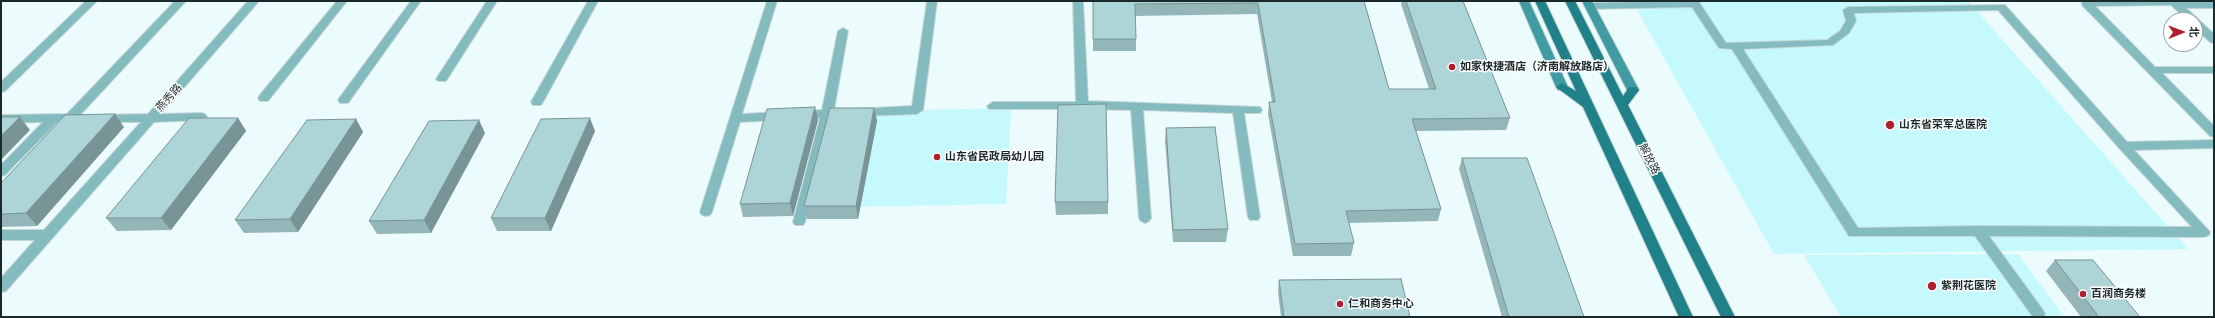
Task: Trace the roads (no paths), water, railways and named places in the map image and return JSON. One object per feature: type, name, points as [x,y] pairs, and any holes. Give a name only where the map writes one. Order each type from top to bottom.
[{"type":"main road","points":[[1540,1],[1686,317]]},
{"type":"main road","name":"解放路","points":[[1570,1],[1728,317]]},
{"type":"main road","points":[[1562,86],[1588,104]]},
{"type":"main road","points":[[1622,105],[1633,90]]},
{"type":"street","points":[[1,88],[92,1]]},
{"type":"street","points":[[70,118],[181,1]]},
{"type":"street","name":"燕秀路","points":[[1,119],[151,118],[254,1]]},
{"type":"street","points":[[264,98],[342,1]]},
{"type":"street","points":[[344,100],[416,1]]},
{"type":"street","points":[[442,79],[492,1]]},
{"type":"street","points":[[537,102],[593,1]]},
{"type":"street","points":[[706,212],[772,1]]},
{"type":"street","points":[[736,118],[917,110],[932,1]]},
{"type":"street","points":[[1078,1],[1082,105]]},
{"type":"street","points":[[1524,1],[1562,86]]},
{"type":"street","points":[[1633,90],[1588,3],[1695,4],[1723,46],[1735,45],[1829,43],[1844,33],[1851,21],[1848,10],[2001,8],[2124,146],[2204,232],[1979,231],[1854,234],[1735,45]]},
{"type":"street","points":[[2214,5],[2174,3],[2086,3],[2214,133]]},
{"type":"street","points":[[2174,3],[2184,12]]},
{"type":"street","points":[[2203,30],[2214,40]]},
{"type":"street","points":[[799,222],[826,114],[843,31]]},
{"type":"street","points":[[2152,70],[2214,70]]},
{"type":"street","points":[[993,106],[1082,105],[1256,110]]},
{"type":"street","points":[[1137,107],[1145,218]]},
{"type":"street","points":[[1238,110],[1254,217]]},
{"type":"street","points":[[1,287],[151,118],[201,117]]},
{"type":"street","points":[[1,172],[53,119]]},
{"type":"street","points":[[2124,146],[2214,144]]},
{"type":"street","points":[[1979,231],[2038,314]]},
{"type":"street","points":[[1,236],[46,235]]},
{"type":"place","name":"如家快捷酒店（济南解放路店）","points":[[1452,67]]},
{"type":"place","name":"山东省荣军总医院","points":[[1890,125]]},
{"type":"place","name":"山东省民政局幼儿园","points":[[937,157]]},
{"type":"place","name":"紫荆花医院","points":[[1932,286]]},
{"type":"place","name":"百润商务楼","points":[[2083,294]]},
{"type":"place","name":"仁和商务中心","points":[[1340,304]]}]
